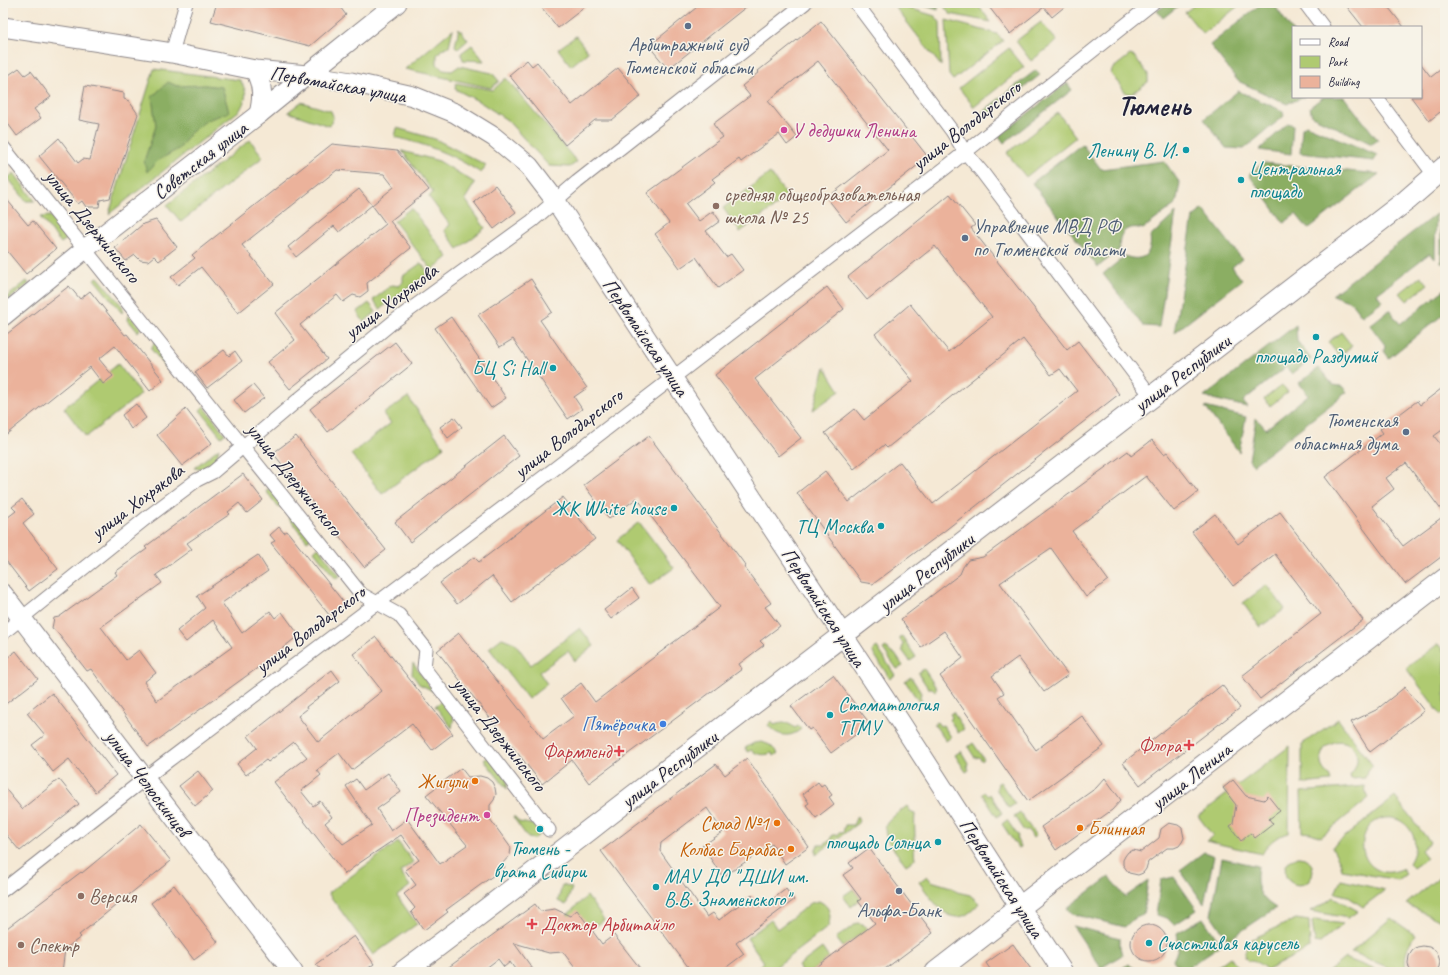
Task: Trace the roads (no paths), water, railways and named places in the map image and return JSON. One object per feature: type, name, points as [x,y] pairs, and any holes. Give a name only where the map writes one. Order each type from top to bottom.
[{"type":"main road","name":"улица Республики","points":[[403,972],[490,908],[1151,396],[1408,200],[1440,171]]},
{"type":"main road","name":"улица Ленина","points":[[936,972],[1445,579]]},
{"type":"street","points":[[172,53],[186,3]]},
{"type":"street","name":"Советская улица","points":[[3,316],[85,248],[259,114],[306,74],[397,3]]},
{"type":"street","name":"улица Хохрякова","points":[[3,632],[145,519],[197,480],[213,472],[394,322],[532,221],[555,200],[805,3]]},
{"type":"street","points":[[856,3],[952,132],[965,152],[982,172],[1151,396]]},
{"type":"street","name":"улица Володарского","points":[[3,890],[145,779],[424,568],[965,152],[1153,3]]},
{"type":"street","points":[[1305,3],[1322,26]]},
{"type":"street","name":"Первомайская улица","points":[[3,27],[172,53],[255,70],[306,74],[390,90],[434,103],[455,113],[475,124],[512,151],[529,166],[555,200],[673,377],[1063,972]]},
{"type":"street","points":[[255,70],[262,88],[262,102],[259,114]]},
{"type":"street","points":[[1377,98],[1440,171]]},
{"type":"street","name":"улица Дзержинского","points":[[3,147],[361,594],[378,602],[399,615],[426,649],[424,668],[549,830]]},
{"type":"street","name":"улица Челюскинцев","points":[[3,594],[293,972]]},
{"type":"place","name":"Арбитражный суд Тюменской области","points":[[688,26]]},
{"type":"place","name":"У дедушки Ленина","points":[[784,130]]},
{"type":"place","name":"Ленину В. И.","points":[[1186,150]]},
{"type":"place","name":"Центральная площадь","points":[[1241,180]]},
{"type":"place","name":"средняя общеобразовательная школа № 25","points":[[716,206]]},
{"type":"place","name":"Управление МВД РФ по Тюменской области","points":[[965,238]]},
{"type":"place","name":"площадь Раздумий","points":[[1316,337]]},
{"type":"place","name":"БЦ Si Hall","points":[[553,368]]},
{"type":"place","name":"Тюменская областная дума","points":[[1406,432]]},
{"type":"place","name":"ЖК White house","points":[[674,508]]},
{"type":"place","name":"ТЦ Москва","points":[[881,526]]},
{"type":"place","name":"Стоматология ТГМУ","points":[[830,715]]},
{"type":"place","name":"Пятёрочка","points":[[663,724]]},
{"type":"place","name":"Флора","points":[[1189,745]]},
{"type":"place","name":"Фармленд","points":[[619,751]]},
{"type":"place","name":"Жигули","points":[[475,781]]},
{"type":"place","name":"Президент","points":[[487,815]]},
{"type":"place","name":"Склад №1","points":[[777,823]]},
{"type":"place","name":"Блинная","points":[[1080,828]]},
{"type":"place","name":"Тюмень - врата Сибири","points":[[540,829]]},
{"type":"place","name":"площадь Солнца","points":[[938,842]]},
{"type":"place","name":"Колбас Барабас","points":[[791,849]]},
{"type":"place","name":"МАУ ДО \"ДШИ им. В.В. Знаменского\"","points":[[656,887]]},
{"type":"place","name":"Альфа-Банк","points":[[899,891]]},
{"type":"place","name":"Версия","points":[[81,896]]},
{"type":"place","name":"Доктор Арбитайло","points":[[532,924]]},
{"type":"place","name":"Счастливая карусель","points":[[1149,943]]},
{"type":"place","name":"Спектр","points":[[21,945]]},
{"type":"district","name":"Тюмень","points":[[1154,105]]}]
